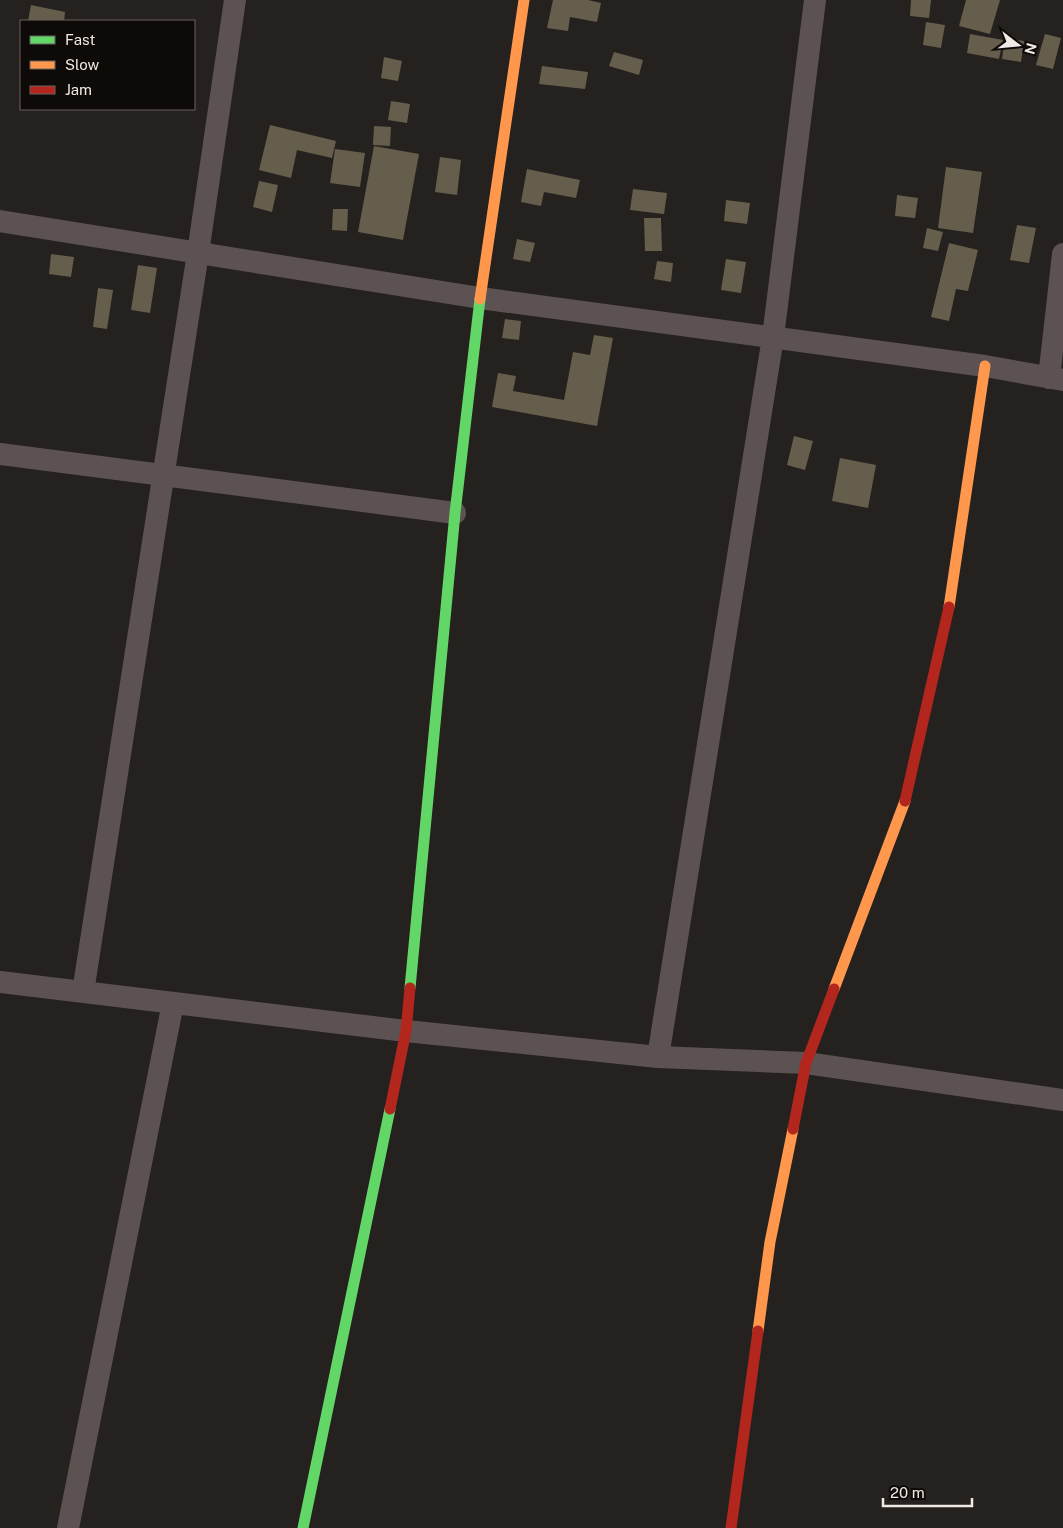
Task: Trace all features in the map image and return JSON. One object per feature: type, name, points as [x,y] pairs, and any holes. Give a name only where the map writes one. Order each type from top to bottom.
[{"type":"street","points":[[83,992],[164,476],[235,0]]},
{"type":"street","points":[[302,1528],[406,1031],[455,513],[480,298],[524,0]]},
{"type":"street","points":[[658,1057],[773,337],[815,0]]},
{"type":"street","points":[[0,221],[480,298],[986,366],[1056,379],[1063,254]]},
{"type":"street","points":[[731,1528],[770,1242],[806,1063],[904,806],[947,622],[986,366]]},
{"type":"street","points":[[0,454],[455,513]]},
{"type":"street","points":[[0,982],[406,1031],[658,1057],[806,1063],[1063,1100]]},
{"type":"street","points":[[68,1528],[173,1003]]},
{"type":"building","points":[[553,0],[588,0],[601,3],[597,22],[570,17],[568,31],[547,28]]},
{"type":"building","points":[[911,0],[931,0],[929,18],[910,16]]},
{"type":"building","points":[[966,0],[1000,0],[990,34],[959,26]]},
{"type":"building","points":[[31,5],[65,12],[64,20],[28,20]]},
{"type":"building","points":[[926,22],[945,25],[941,48],[923,45]]},
{"type":"building","points":[[970,34],[1003,40],[999,59],[967,53]]},
{"type":"building","points":[[1045,34],[1061,38],[1053,69],[1036,65]]},
{"type":"building","points":[[1005,38],[1024,41],[1021,62],[1002,59]]},
{"type":"building","points":[[614,52],[643,60],[639,75],[609,66]]},
{"type":"building","points":[[384,57],[402,61],[398,81],[381,78]]},
{"type":"building","points":[[542,66],[588,72],[585,89],[539,84]]},
{"type":"building","points":[[391,101],[410,104],[407,123],[388,120]]},
{"type":"building","points":[[270,125],[336,141],[332,158],[297,150],[291,178],[259,170]]},
{"type":"building","points":[[374,126],[391,127],[390,146],[373,145]]},
{"type":"building","points":[[374,146],[419,154],[403,240],[358,232]]},
{"type":"building","points":[[335,149],[365,153],[360,187],[330,183]]},
{"type":"building","points":[[440,157],[461,160],[457,195],[435,192]]},
{"type":"building","points":[[946,167],[982,172],[973,233],[938,228]]},
{"type":"building","points":[[527,169],[580,180],[576,198],[544,192],[541,206],[521,202]]},
{"type":"building","points":[[259,181],[278,185],[272,212],[253,207]]},
{"type":"building","points":[[633,189],[667,193],[664,214],[630,210]]},
{"type":"building","points":[[897,195],[918,198],[915,218],[895,216]]},
{"type":"building","points":[[726,200],[750,203],[747,224],[724,221]]},
{"type":"building","points":[[333,209],[348,209],[347,231],[332,230]]},
{"type":"building","points":[[644,218],[661,218],[662,251],[645,251]]},
{"type":"building","points":[[1017,225],[1036,228],[1029,263],[1010,260]]},
{"type":"building","points":[[927,228],[943,232],[938,251],[923,248]]},
{"type":"building","points":[[517,239],[535,243],[530,262],[513,259]]},
{"type":"building","points":[[949,243],[978,250],[968,291],[956,289],[949,321],[931,317]]},
{"type":"building","points":[[51,254],[74,257],[71,277],[49,274]]},
{"type":"building","points":[[726,259],[746,262],[741,293],[721,290]]},
{"type":"building","points":[[657,261],[673,263],[671,282],[654,279]]},
{"type":"building","points":[[138,265],[157,268],[150,313],[131,310]]},
{"type":"building","points":[[98,288],[113,290],[107,329],[93,327]]},
{"type":"building","points":[[505,319],[521,321],[519,340],[502,338]]},
{"type":"building","points":[[594,335],[613,338],[597,426],[492,407],[498,373],[516,376],[513,391],[564,400],[573,352],[590,355]]},
{"type":"building","points":[[794,436],[813,441],[805,470],[787,465]]},
{"type":"building","points":[[840,458],[876,465],[868,508],[832,501]]},
{"type":"traffic: fast","points":[[410,988],[455,513],[480,299]]},
{"type":"traffic: fast","points":[[303,1528],[390,1109]]},
{"type":"traffic: slow","points":[[480,299],[524,0]]},
{"type":"traffic: slow","points":[[949,607],[985,366]]},
{"type":"traffic: slow","points":[[834,989],[905,801]]},
{"type":"traffic: slow","points":[[758,1331],[770,1242],[793,1129]]},
{"type":"traffic: jam","points":[[905,801],[949,607]]},
{"type":"traffic: jam","points":[[390,1109],[406,1031],[410,988]]},
{"type":"traffic: jam","points":[[793,1129],[806,1063],[834,989]]},
{"type":"traffic: jam","points":[[731,1528],[758,1331]]}]
